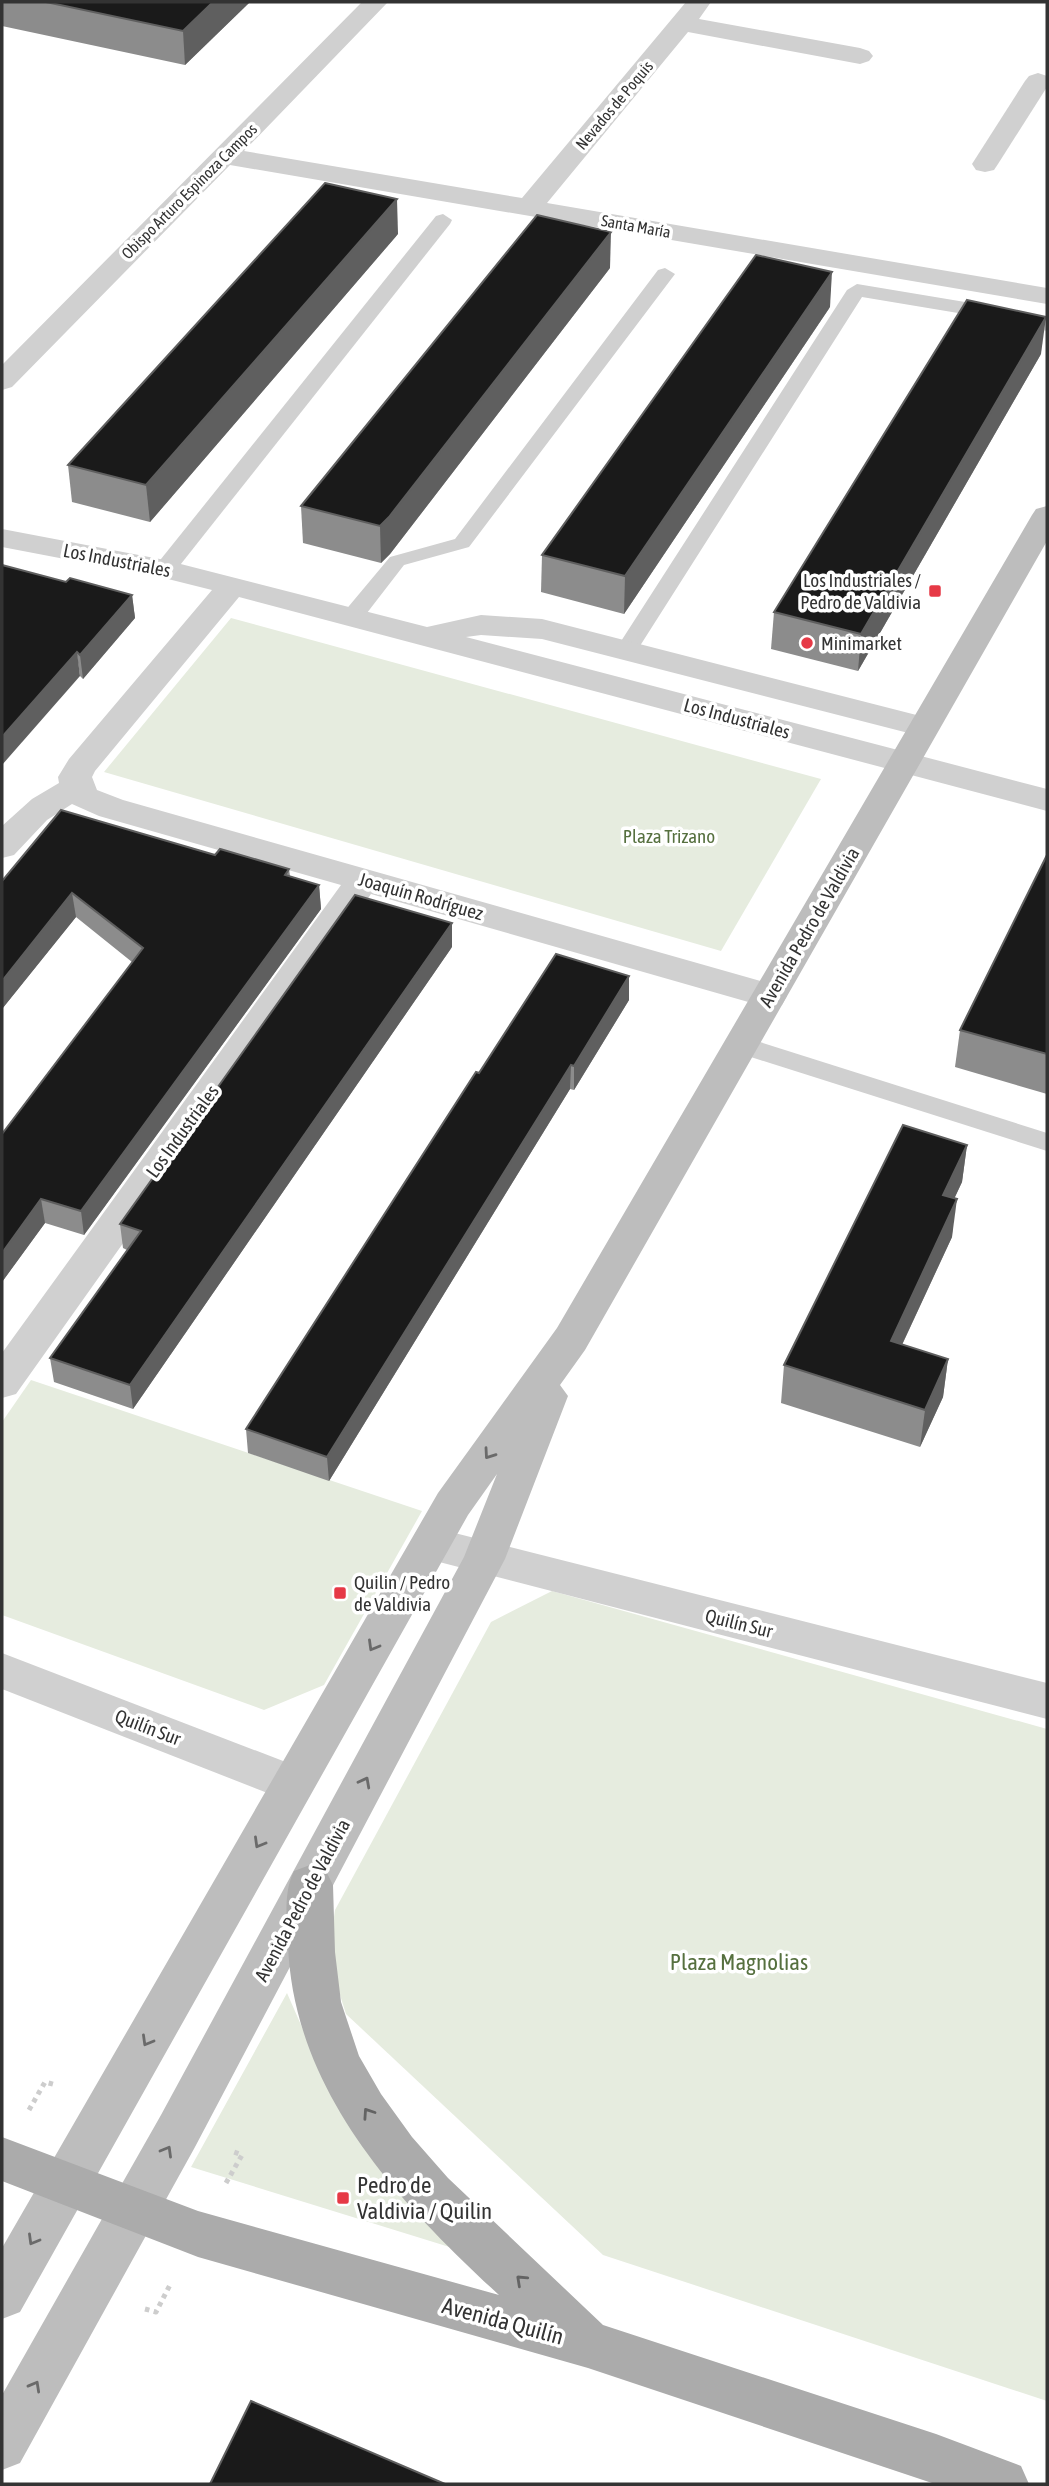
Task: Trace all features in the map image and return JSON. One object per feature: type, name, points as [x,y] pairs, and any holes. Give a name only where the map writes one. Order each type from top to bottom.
[{"type":"main road","name":"Avenida Pedro de Valdivia","points":[[2,2295],[453,1504],[571,1339],[1047,515]]},
{"type":"main road","name":"Avenida Pedro de Valdivia","points":[[2,2445],[310,1885],[484,1559],[571,1339]]},
{"type":"main road","points":[[310,1885],[311,1957],[316,1997],[327,2038],[345,2079],[383,2136],[420,2183],[588,2344]]},
{"type":"main road","name":"Avenida Quilín","points":[[2,2159],[198,2235],[588,2344],[936,2459],[1003,2484]]},
{"type":"street","name":"Obispo Arturo Espinoza Campos","points":[[2,381],[376,2]]},
{"type":"street","name":"Nevados de Poquis","points":[[528,208],[699,2]]},
{"type":"street","points":[[682,23],[860,57]]},
{"type":"street","points":[[985,164],[1026,118],[1038,81]]},
{"type":"street","name":"Santa María","points":[[224,156],[1047,296]]},
{"type":"street","name":"Los Industriales","points":[[2,538],[165,569],[1047,800]]},
{"type":"street","points":[[2,847],[30,815],[45,803],[77,788],[75,777],[82,766],[232,586]]},
{"type":"street","name":"Los Industriales","points":[[427,636],[481,625],[513,625],[627,649],[924,727]]},
{"type":"street","name":"Joaquín Rodríguez","points":[[77,788],[85,798],[111,808],[769,996]]},
{"type":"street","name":"Los Industriales","points":[[2,1383],[363,880]]},
{"type":"street","name":"Quilín Sur","points":[[431,1544],[1047,1701]]},
{"type":"street","name":"Quilín Sur","points":[[2,1671],[293,1784]]},
{"type":"lane","points":[[165,569],[443,220]]},
{"type":"lane","points":[[352,617],[397,561],[462,543],[665,274]]},
{"type":"lane","points":[[627,649],[858,290],[1013,316],[1047,325]]},
{"type":"lane","points":[[741,1045],[1047,1142]]},
{"type":"green space","name":"Plaza Trizano","points":[[231,618],[821,779],[721,951],[104,772]]},
{"type":"green space","points":[[31,1380],[422,1511],[324,1685],[264,1710],[2,1615],[2,1422]]},
{"type":"green space","name":"Plaza Magnolias","points":[[552,1591],[1047,1729],[1047,2401],[603,2255],[346,2014],[328,1957],[335,1910],[491,1622]]},
{"type":"green space","points":[[287,1993],[333,2098],[485,2258],[191,2167]]},
{"type":"building","points":[[46,2],[213,2],[183,31]]},
{"type":"building","points":[[325,183],[397,199],[146,485],[68,465]]},
{"type":"building","points":[[537,215],[611,232],[380,526],[301,506]]},
{"type":"building","points":[[756,255],[832,272],[625,576],[542,555]]},
{"type":"building","points":[[967,300],[1046,317],[861,634],[774,612]]},
{"type":"building","points":[[2,565],[66,582],[70,578],[132,595],[80,655],[77,652],[2,737]]},
{"type":"building","points":[[61,810],[215,855],[220,849],[289,869],[285,875],[319,885],[81,1211],[41,1199],[2,1253],[2,1134],[143,948],[72,893],[2,981],[2,881]]},
{"type":"building","points":[[1047,855],[1047,1054],[960,1030]]},
{"type":"building","points":[[355,895],[452,923],[130,1385],[50,1358],[141,1231],[120,1224]]},
{"type":"building","points":[[556,954],[629,976],[327,1457],[246,1429],[476,1072],[479,1073]]},
{"type":"building","points":[[903,1125],[967,1145],[943,1195],[957,1199],[891,1341],[948,1359],[925,1410],[784,1365]]},
{"type":"building","points":[[251,2401],[445,2484],[210,2484]]},
{"type":"place","name":"Los Industriales / Pedro de Valdivia","points":[[935,591]]},
{"type":"place","name":"Minimarket","points":[[807,643]]},
{"type":"place","name":"Quilin / Pedro de Valdivia","points":[[340,1593]]},
{"type":"place","name":"Pedro de Valdivia / Quilin","points":[[343,2198]]}]
